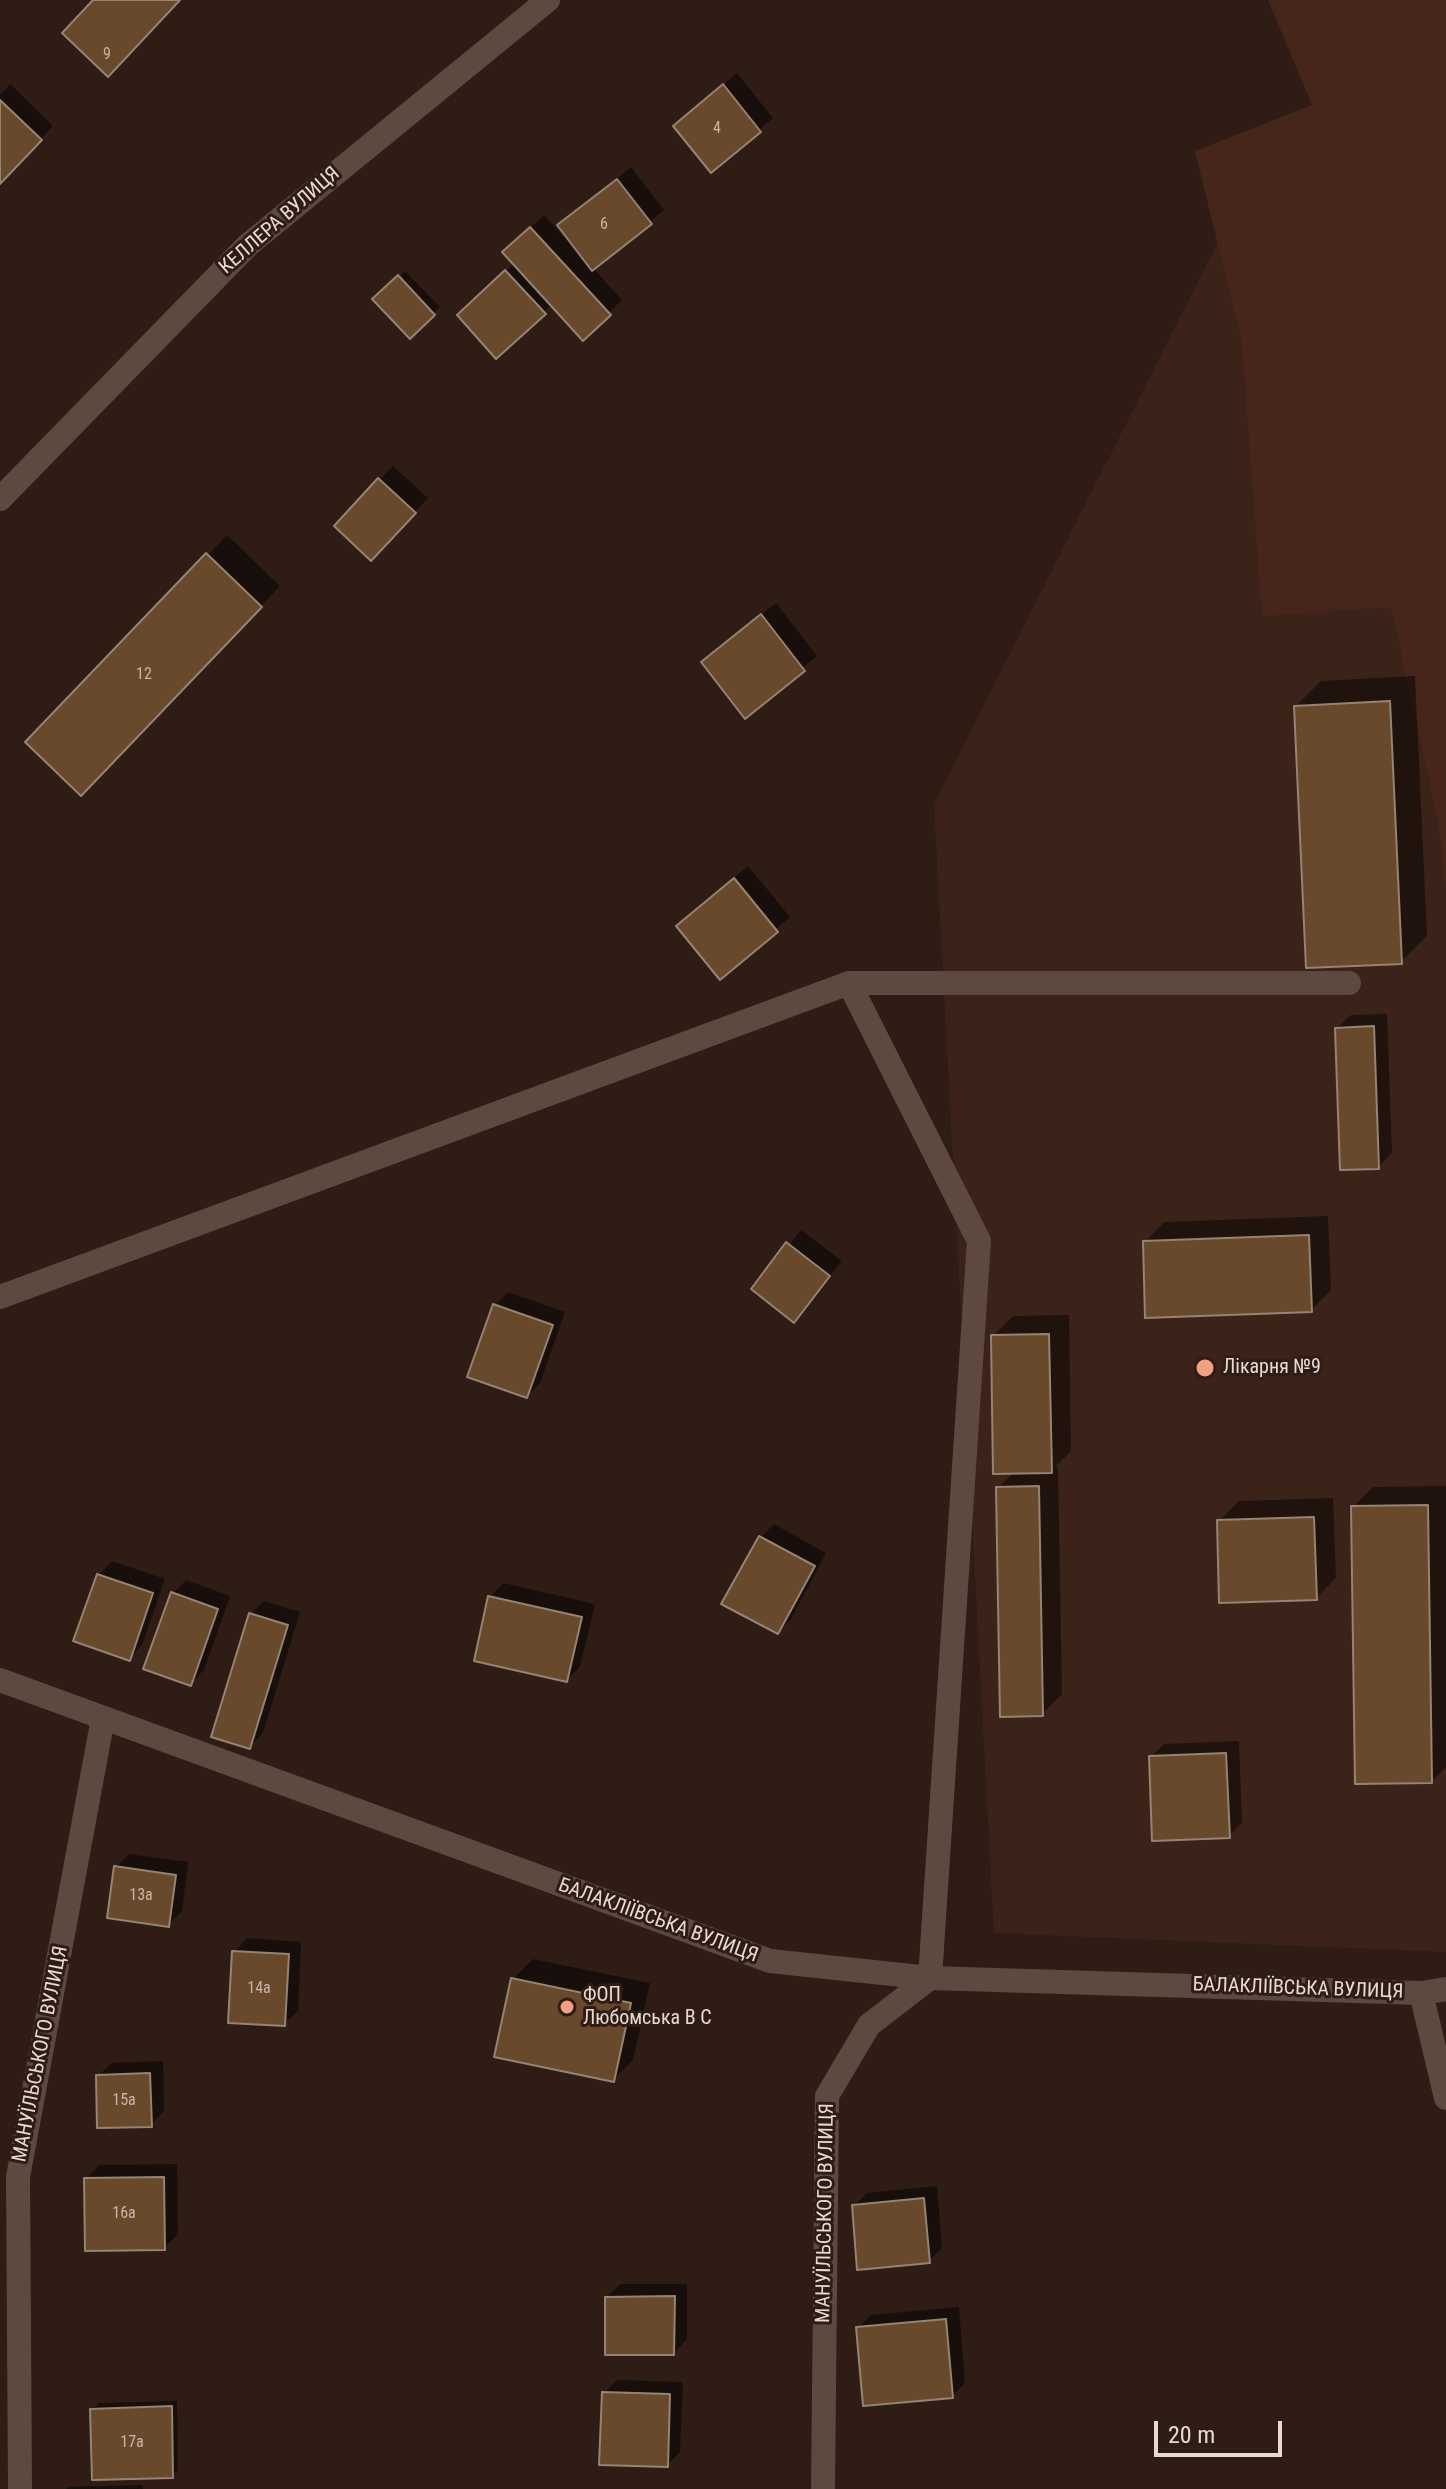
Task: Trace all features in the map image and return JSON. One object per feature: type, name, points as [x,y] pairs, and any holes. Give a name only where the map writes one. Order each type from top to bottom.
[{"type":"street","name":"КЕЛЛЕРА ВУЛИЦЯ","points":[[0,499],[248,245],[548,0]]},
{"type":"street","points":[[849,983],[979,1241],[930,1978]]},
{"type":"street","points":[[0,1297],[849,983],[1349,983]]},
{"type":"street","name":"БАЛАКЛІЇВСЬКА ВУЛИЦЯ","points":[[0,1680],[770,1961],[930,1978],[1421,1993],[1446,1989]]},
{"type":"street","name":"МАНУЇЛЬСЬКОГО ВУЛИЦЯ","points":[[20,2489],[18,2177],[103,1718]]},
{"type":"street","name":"МАНУЇЛЬСЬКОГО ВУЛИЦЯ","points":[[823,2489],[827,2096],[869,2025],[930,1978]]},
{"type":"street","points":[[1421,1993],[1446,2098]]},
{"type":"shaded area","points":[[1268,0],[1446,0],[1446,888],[1438,821],[1391,607],[1262,616],[1242,343],[1195,151],[1312,105]]},
{"type":"shaded area","name":"Лікарня №9","points":[[1271,137],[1446,220],[1446,1952],[994,1933],[934,804]]},
{"type":"building","points":[[93,0],[180,0],[108,77],[62,33]]},
{"type":"building","points":[[723,84],[761,132],[711,173],[673,126]]},
{"type":"building","points":[[0,100],[42,140],[0,184]]},
{"type":"building","points":[[617,179],[652,224],[592,271],[557,225]]},
{"type":"building","points":[[530,227],[611,315],[583,341],[502,252]]},
{"type":"building","points":[[505,270],[546,314],[496,359],[457,315]]},
{"type":"building","points":[[398,275],[435,315],[410,339],[372,299]]},
{"type":"building","points":[[378,478],[416,513],[371,561],[334,526]]},
{"type":"building","points":[[206,553],[262,607],[81,796],[25,742]]},
{"type":"building","points":[[761,614],[805,671],[745,719],[701,662]]},
{"type":"building","points":[[1390,701],[1402,964],[1306,968],[1294,706]]},
{"type":"building","points":[[734,878],[778,932],[720,980],[676,926]]},
{"type":"building","points":[[1374,1026],[1379,1169],[1340,1170],[1335,1028]]},
{"type":"building","points":[[1309,1235],[1312,1312],[1145,1318],[1143,1241]]},
{"type":"building","points":[[786,1242],[830,1276],[794,1323],[751,1289]]},
{"type":"building","points":[[493,1304],[553,1325],[527,1398],[467,1377]]},
{"type":"building","points":[[1049,1334],[1052,1473],[993,1474],[991,1335]]},
{"type":"building","points":[[1039,1486],[1043,1716],[1000,1717],[996,1487]]},
{"type":"building","points":[[1428,1505],[1432,1783],[1355,1784],[1351,1506]]},
{"type":"building","points":[[1314,1517],[1317,1600],[1219,1603],[1217,1520]]},
{"type":"building","points":[[759,1536],[815,1566],[778,1634],[721,1604]]},
{"type":"building","points":[[97,1574],[153,1593],[130,1661],[73,1641]]},
{"type":"building","points":[[171,1592],[218,1609],[191,1686],[143,1669]]},
{"type":"building","points":[[488,1596],[582,1617],[567,1682],[474,1661]]},
{"type":"building","points":[[249,1613],[288,1625],[250,1749],[211,1737]]},
{"type":"building","points":[[1226,1753],[1230,1838],[1152,1841],[1149,1756]]},
{"type":"building","points":[[114,1866],[176,1875],[169,1927],[107,1918]]},
{"type":"building","points":[[232,1951],[289,1954],[285,2026],[228,2023]]},
{"type":"building","points":[[511,1978],[631,2003],[614,2082],[494,2057]]},
{"type":"building","points":[[150,2073],[152,2127],[97,2128],[96,2075]]},
{"type":"building","points":[[164,2177],[165,2250],[85,2251],[84,2178]]},
{"type":"building","points":[[924,2198],[930,2263],[857,2270],[852,2205]]},
{"type":"building","points":[[675,2296],[674,2355],[605,2355],[605,2297]]},
{"type":"building","points":[[946,2319],[953,2398],[863,2406],[856,2327]]},
{"type":"building","points":[[602,2392],[670,2394],[668,2467],[599,2465]]},
{"type":"building","points":[[172,2406],[173,2478],[92,2480],[90,2409]]},
{"type":"place","name":"Лікарня №9","points":[[1205,1368]]},
{"type":"place","name":"ФОП Любомська В С","points":[[567,2007]]}]
